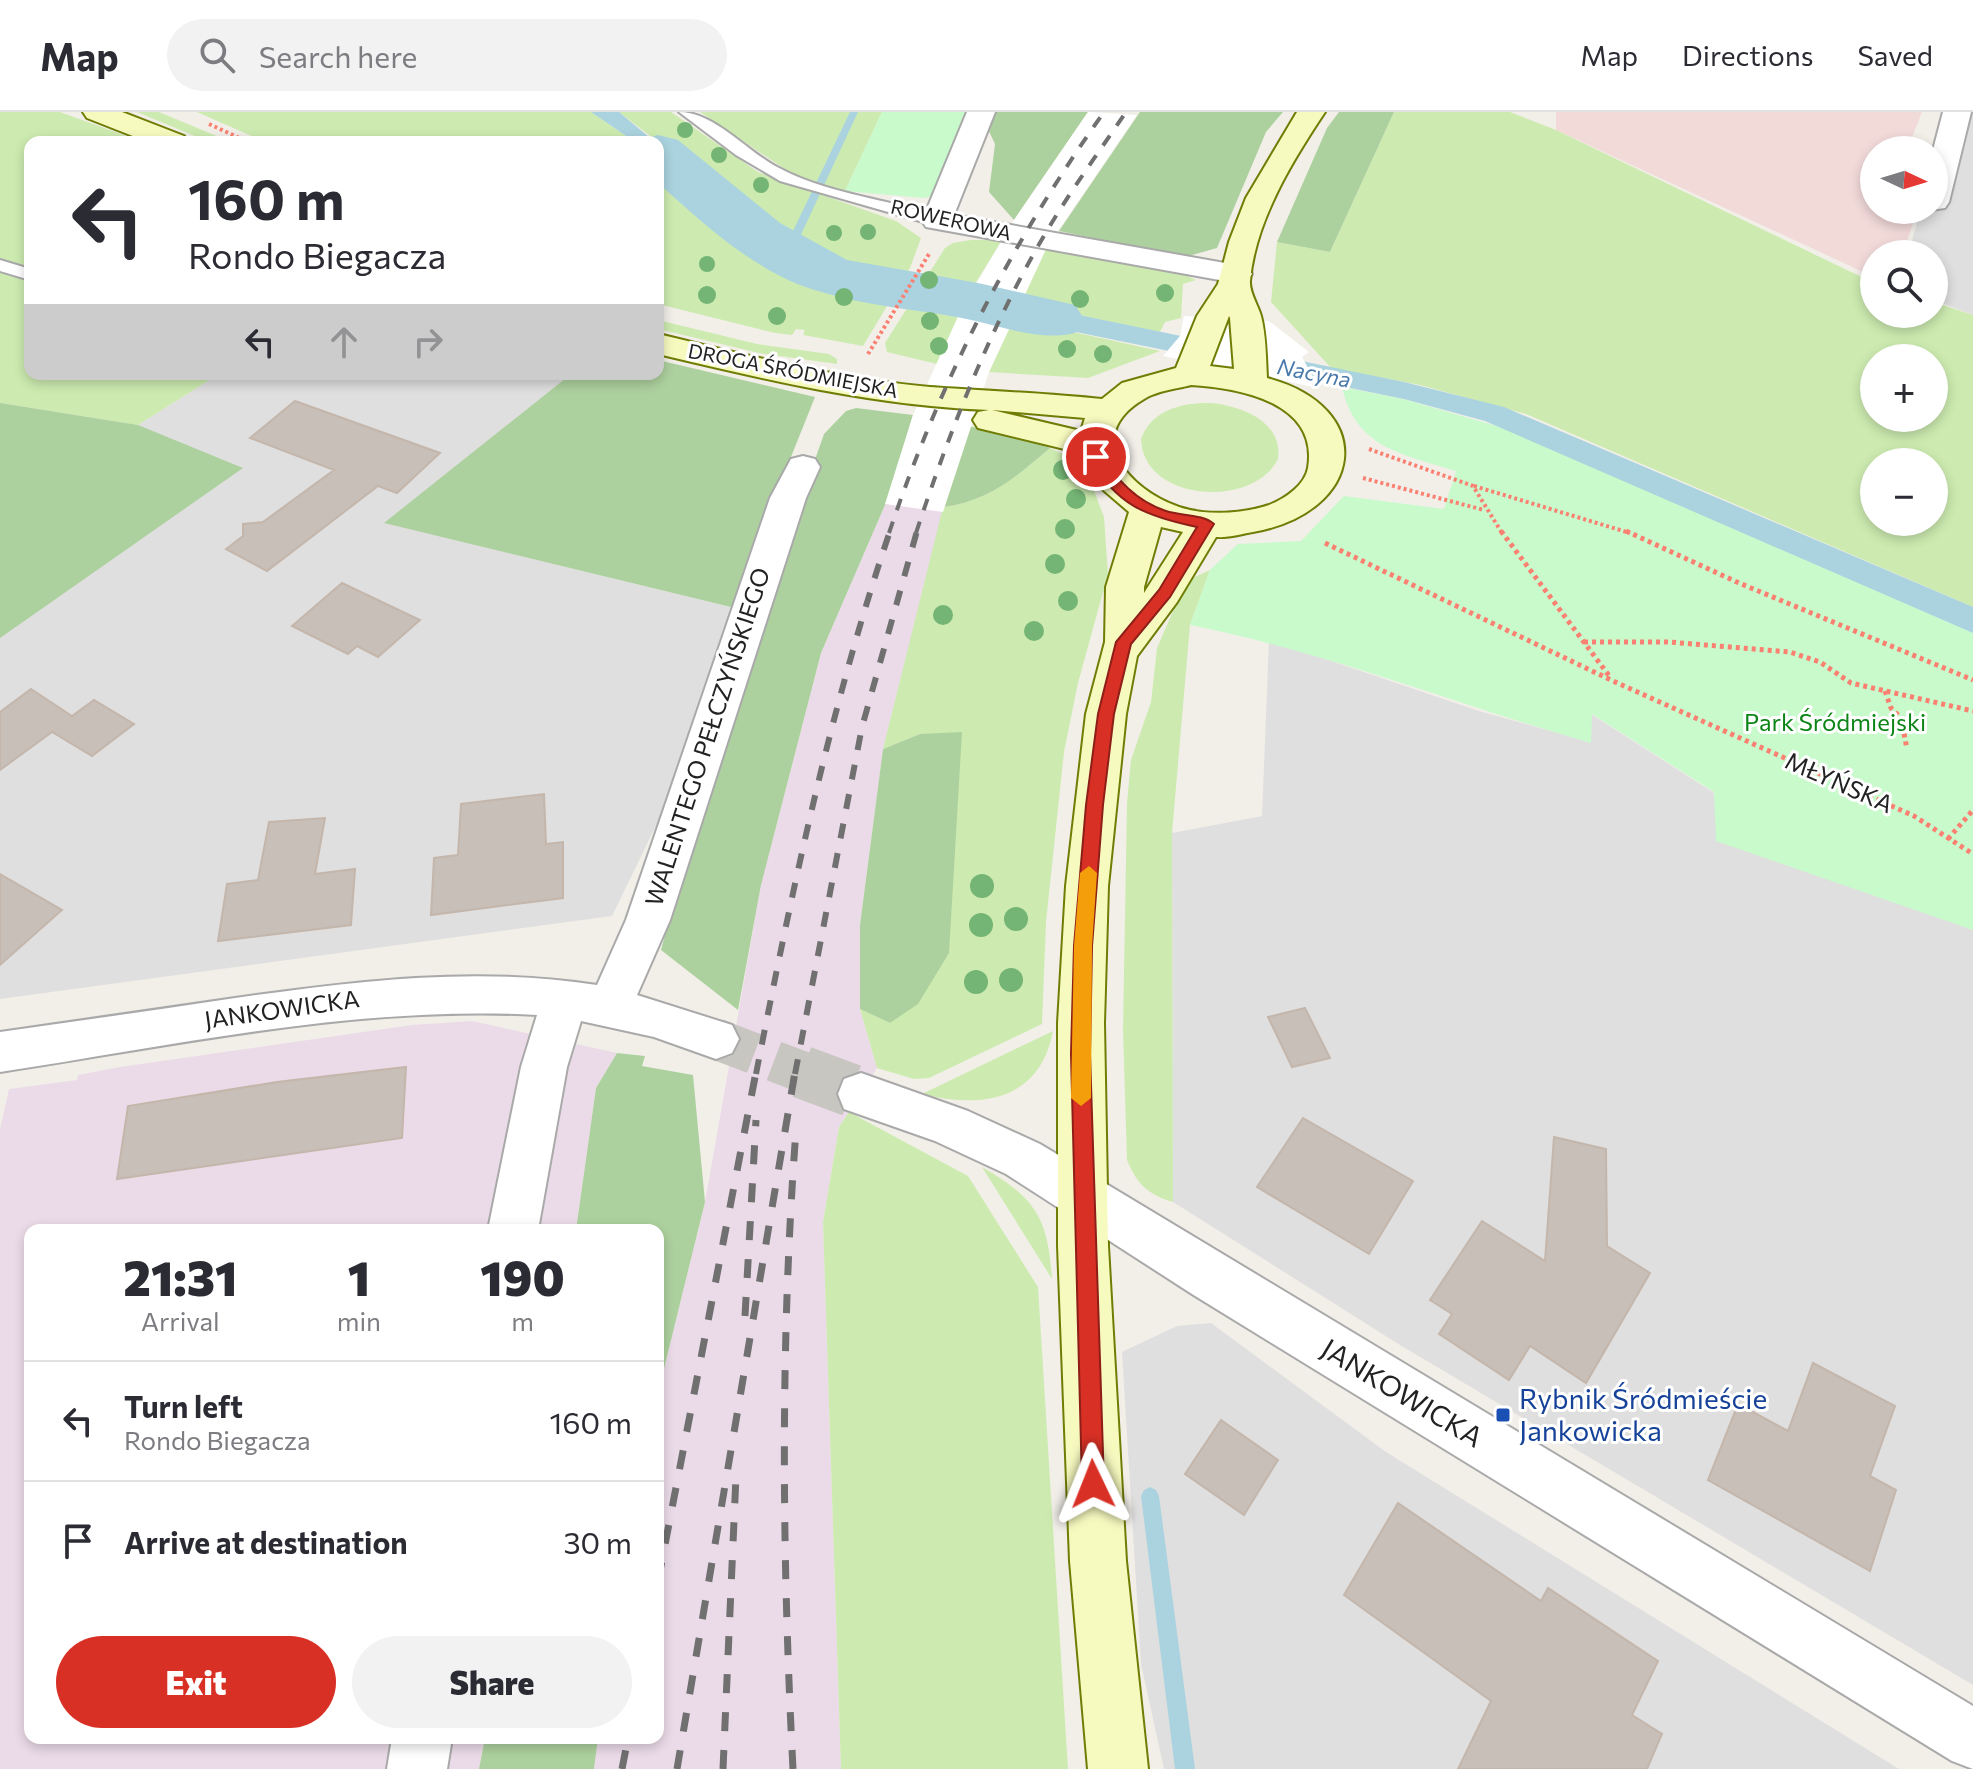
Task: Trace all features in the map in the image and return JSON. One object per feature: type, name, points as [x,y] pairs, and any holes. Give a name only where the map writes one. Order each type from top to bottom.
[{"type":"main road","points":[[97,112],[159,136]]},
{"type":"main road","points":[[1190,375],[1213,316],[1235,279],[1261,198],[1288,146],[1311,112]]},
{"type":"main road","points":[[1235,279],[1246,318],[1251,381]]},
{"type":"main road","name":"DROGA ŚRÓDMIEJSKA","points":[[664,345],[775,372],[928,397],[1015,400],[1108,410]]},
{"type":"main road","points":[[1190,375],[1251,381],[1285,396],[1311,416],[1326,441],[1327,467],[1321,481],[1296,506],[1255,521],[1206,524],[1148,509],[1109,480],[1096,457],[1095,445],[1098,427],[1119,399],[1151,383],[1190,375]]},
{"type":"main road","name":"DROGA ŚRÓDMIEJSKA","points":[[928,397],[1005,426],[1095,445]]},
{"type":"main road","points":[[1118,1769],[1097,1546],[1083,1196],[1081,1023],[1087,886],[1106,714],[1124,642],[1125,587],[1148,509]]},
{"type":"main road","points":[[1124,642],[1164,593],[1206,524]]},
{"type":"street","points":[[937,221],[981,112]]},
{"type":"street","points":[[1948,147],[1957,112]]},
{"type":"street","name":"ROWEROWA","points":[[937,221],[1235,279]]},
{"type":"street","name":"WALENTEGO PEŁCZYŃSKIEGO","points":[[588,1002],[648,920],[788,498],[803,467]]},
{"type":"street","name":"JANKOWICKA","points":[[0,1052],[377,996],[487,991],[588,1002],[663,1018],[716,1039]]},
{"type":"street","points":[[514,1224],[544,1067],[588,1002]]},
{"type":"street","name":"JANKOWICKA","points":[[861,1094],[987,1140],[1973,1740]]},
{"type":"street","points":[[417,1769],[421,1744]]},
{"type":"lane","name":"ROWEROWA","points":[[687,112],[768,169],[806,186],[907,210],[937,221]]},
{"type":"lane","points":[[0,265],[24,273]]},
{"type":"path","points":[[201,121],[235,136]]},
{"type":"path","points":[[867,355],[917,277]]},
{"type":"path","points":[[1452,478],[1626,531],[1973,680]]},
{"type":"path","points":[[1381,486],[1485,510]]},
{"type":"path","points":[[1473,486],[1485,510],[1613,681]]},
{"type":"path","name":"MŁYŃSKA","points":[[1325,543],[1613,681],[1914,816],[1973,854]]},
{"type":"path","points":[[1583,642],[1634,640],[1790,652],[1820,662],[1851,683],[1973,711]]},
{"type":"path","points":[[1884,690],[1891,708],[1901,718],[1907,749]]},
{"type":"path","points":[[1948,839],[1973,810]]},
{"type":"shaded area","points":[[1556,112],[1922,112],[1913,136],[1860,136],[1860,224],[1913,224],[1907,240],[1860,240],[1860,271],[1556,130]]},
{"type":"shaded area","points":[[1959,112],[1973,112],[1973,315],[1948,305],[1948,240],[1912,240],[1917,224],[1948,224],[1948,140]]},
{"type":"shaded area","points":[[209,380],[564,380],[385,523],[731,607],[684,768],[612,916],[0,999],[0,403],[138,425]]},
{"type":"shaded area","points":[[913,415],[968,426],[883,749],[860,925],[860,1009],[877,1068],[839,1127],[823,1222],[841,1769],[594,1769],[597,1744],[664,1744],[664,1369],[705,1202],[761,885],[821,653],[888,498]]},
{"type":"shaded area","points":[[1269,640],[1479,711],[1591,742],[1591,714],[1867,891],[1973,930],[1973,1685],[1400,1345],[1173,1202],[1172,833],[1262,816]]},
{"type":"shaded area","points":[[472,1021],[617,1053],[596,1088],[577,1224],[24,1224],[24,1744],[484,1744],[479,1769],[0,1769],[0,1129],[9,1089],[77,1080],[78,1075],[120,1067],[412,1025]]},
{"type":"shaded area","points":[[1211,1323],[1386,1452],[1899,1769],[1164,1769],[1141,1664],[1122,1352],[1177,1326]]},
{"type":"green space","points":[[0,112],[60,112],[126,136],[24,136],[24,380],[209,380],[138,425],[0,403]]},
{"type":"green space","points":[[137,112],[159,112],[217,136],[195,136]]},
{"type":"green space","points":[[197,112],[591,112],[626,136],[251,136]]},
{"type":"green space","points":[[619,112],[671,112],[758,172],[896,221],[921,238],[910,268],[863,346],[803,335],[805,330],[796,329],[792,335],[775,333],[664,305],[664,170],[703,205],[790,266],[834,286],[878,296],[888,280],[845,271],[809,257],[681,166],[664,148],[664,136],[650,136]]},
{"type":"green space","points":[[700,112],[882,112],[845,191],[792,174]]},
{"type":"green space","points":[[882,112],[968,112],[939,194],[924,198],[845,191]]},
{"type":"green space","points":[[994,112],[1088,112],[1014,220],[989,192],[995,144],[986,125]]},
{"type":"green space","points":[[1140,112],[1283,112],[1266,132],[1217,248],[1185,257],[1059,231]]},
{"type":"green space","points":[[1339,112],[1394,112],[1330,252],[1277,242],[1327,128]]},
{"type":"green space","points":[[1394,112],[1510,112],[1556,130],[1860,276],[1860,328],[1948,328],[1948,307],[1973,315],[1973,607],[1526,414],[1420,385],[1331,368],[1271,302],[1277,242],[1330,252]]},
{"type":"green space","points":[[1002,240],[970,292],[938,286],[929,301],[962,308],[937,364],[887,352],[885,343],[945,248],[953,243]]},
{"type":"green space","points":[[1047,247],[1185,275],[1196,280],[1183,284],[1181,318],[1165,322],[1160,332],[1021,303]]},
{"type":"green space","points":[[1014,319],[1160,351],[1088,378],[989,372]]},
{"type":"green space","points":[[664,321],[757,344],[829,354],[837,359],[837,364],[759,353],[664,330]]},
{"type":"green space","points":[[664,361],[815,397],[731,607],[384,523],[563,380],[664,380]]},
{"type":"green space","name":"Park Śródmiejski","points":[[1342,387],[1403,399],[1507,429],[1973,633],[1973,930],[1716,841],[1714,792],[1592,714],[1591,743],[1292,649],[1190,625],[1210,570],[1238,544],[1301,541],[1344,496],[1444,509],[1456,471],[1400,453],[1370,436],[1358,424]]},
{"type":"green space","points":[[0,403],[138,425],[243,468],[0,638]]},
{"type":"green space","points":[[1211,403],[1247,412],[1267,425],[1274,435],[1278,459],[1265,475],[1246,486],[1224,491],[1201,491],[1179,486],[1160,476],[1146,460],[1141,439],[1152,421],[1179,406]]},
{"type":"green space","points":[[856,408],[913,415],[888,498],[821,653],[761,885],[738,1010],[661,950],[722,723],[824,434],[846,411]]},
{"type":"green space","points":[[968,426],[1021,436],[1050,448],[1001,486],[974,499],[943,507]]},
{"type":"green space","points":[[1050,448],[1084,464],[1104,517],[1108,574],[1078,683],[1064,752],[1046,922],[1042,1024],[929,1078],[914,1079],[877,1068],[860,1009],[890,1023],[920,734],[883,749],[943,507],[974,499],[1001,486]]},
{"type":"green space","points":[[1210,570],[1190,625],[1172,833],[1173,1202],[1144,1187],[1127,1160],[1123,1030],[1127,803],[1131,760],[1151,702],[1157,648],[1186,581]]},
{"type":"green space","points":[[962,732],[949,953],[918,1004],[890,1023],[860,1009],[860,925],[883,749],[920,734]]},
{"type":"green space","points":[[1053,1031],[1046,1054],[1035,1072],[1021,1086],[1005,1094],[966,1100],[922,1094]]},
{"type":"green space","points":[[617,1053],[645,1056],[642,1066],[693,1075],[705,1202],[664,1369],[664,1224],[577,1224],[596,1088]]},
{"type":"green space","points":[[849,1112],[968,1176],[1038,1287],[1068,1769],[841,1769],[823,1222],[839,1127]]},
{"type":"green space","points":[[982,1167],[1015,1189],[1036,1212],[1047,1240],[1052,1279]]},
{"type":"green space","points":[[484,1744],[597,1744],[594,1769],[479,1769]]},
{"type":"water","points":[[591,112],[619,112],[648,136],[626,136]]},
{"type":"water","points":[[664,149],[756,219],[807,253],[844,269],[888,280],[879,296],[821,279],[775,253],[687,191],[664,170]]},
{"type":"water","points":[[938,286],[1404,382],[1504,407],[1973,607],[1973,633],[1485,421],[1404,399],[929,302]]},
{"type":"pier","points":[[1088,112],[1137,115],[1047,247],[989,372],[943,512],[885,504],[913,415],[962,308],[1014,220]]},
{"type":"pier","points":[[1184,316],[1269,321],[1309,352],[1302,357],[1319,388],[1163,356],[1180,336]]},
{"type":"building","points":[[295,401],[440,453],[397,493],[378,486],[267,571],[226,549],[243,536],[243,524],[263,522],[334,470],[250,438]]},
{"type":"building","points":[[342,583],[420,620],[378,657],[357,646],[348,654],[292,626]]},
{"type":"building","points":[[31,689],[72,716],[94,700],[134,724],[92,756],[52,732],[0,770],[0,712]]},
{"type":"building","points":[[544,794],[546,844],[563,842],[563,898],[431,915],[434,858],[458,855],[461,804]]},
{"type":"building","points":[[325,818],[315,874],[355,869],[351,925],[218,941],[227,884],[258,880],[269,822]]},
{"type":"building","points":[[0,874],[62,910],[0,965]]},
{"type":"building","points":[[1305,1008],[1330,1058],[1292,1067],[1268,1017]]},
{"type":"building","points":[[406,1067],[402,1138],[117,1179],[128,1106],[277,1082]]},
{"type":"building","points":[[1303,1118],[1413,1181],[1369,1254],[1257,1187]]},
{"type":"building","points":[[1554,1137],[1606,1149],[1607,1246],[1650,1273],[1586,1383],[1530,1346],[1509,1380],[1439,1334],[1452,1314],[1430,1300],[1482,1221],[1545,1261]]},
{"type":"building","points":[[1813,1363],[1895,1406],[1870,1476],[1896,1490],[1870,1571],[1708,1480],[1738,1404],[1788,1431]]},
{"type":"building","points":[[1221,1420],[1278,1460],[1244,1515],[1185,1474]]},
{"type":"building","points":[[1398,1503],[1541,1601],[1548,1588],[1658,1661],[1632,1715],[1662,1734],[1647,1769],[1458,1769],[1491,1701],[1344,1595]]},
{"type":"waterway","points":[[787,254],[854,112]]},
{"type":"waterway","name":"Nacyna","points":[[664,157],[759,236],[825,273],[865,284],[963,299],[1052,319]]},
{"type":"waterway","points":[[1150,1496],[1185,1769]]},
{"type":"tunnel","points":[[716,1039],[808,1074]]},
{"type":"tunnel","points":[[802,1072],[861,1094]]},
{"type":"railway","points":[[889,533],[931,422],[981,315],[1038,212],[1104,112]]},
{"type":"railway","points":[[916,533],[959,414],[1010,298],[1060,210],[1126,112]]},
{"type":"railway","points":[[756,1074],[798,868],[831,732],[890,531]]},
{"type":"railway","points":[[795,1074],[862,727],[917,531]]},
{"type":"railway","points":[[664,1550],[756,1072]]},
{"type":"railway","points":[[677,1769],[795,1072]]},
{"type":"railway","points":[[745,1316],[756,1120]]},
{"type":"railway","points":[[793,1769],[784,1450],[787,1290],[796,1130]]},
{"type":"railway","points":[[723,1769],[736,1476]]},
{"type":"railway","points":[[622,1769],[627,1744]]},
{"type":"slow traffic","points":[[1081,1098],[1083,946],[1089,873]]},
{"type":"place","name":"Rybnik Śródmieście Jankowicka","points":[[1503,1415]]},
{"type":"route","points":[[1093,1484],[1083,1246],[1081,1054],[1083,946],[1095,805],[1106,714],[1118,656],[1124,642],[1164,593],[1206,524],[1162,515],[1133,501],[1109,480],[1096,457]]}]
